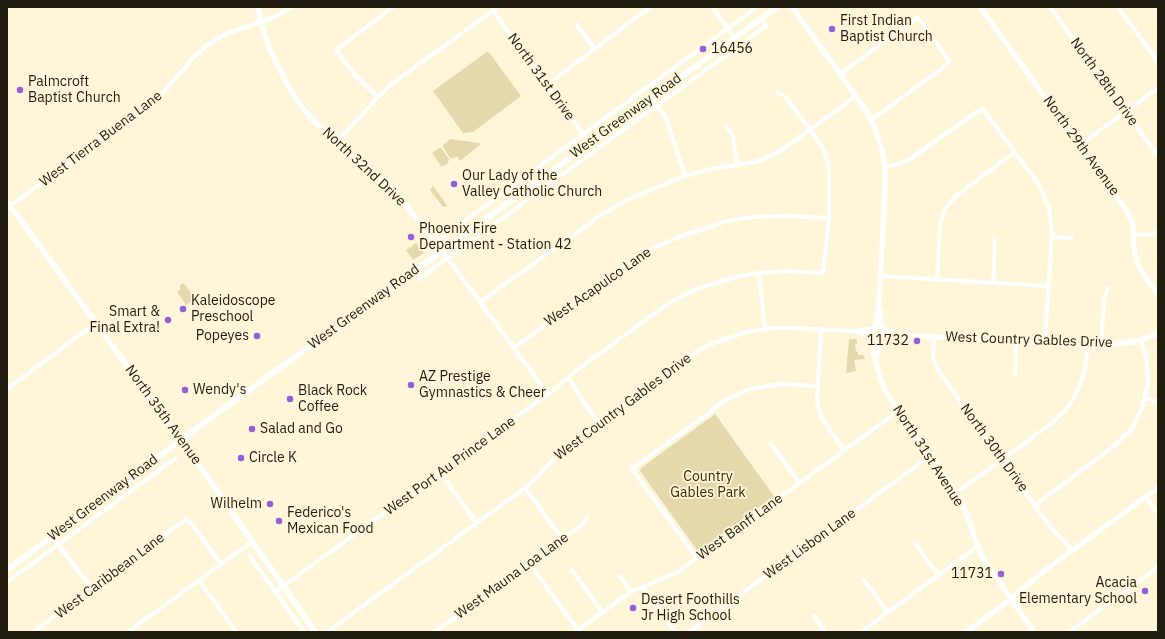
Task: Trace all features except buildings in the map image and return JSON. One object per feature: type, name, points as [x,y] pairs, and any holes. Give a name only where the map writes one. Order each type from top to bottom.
[{"type":"main road","name":"West Greenway Road","points":[[7,570],[181,440],[776,7]]},
{"type":"main road","name":"North 35th Avenue","points":[[8,205],[181,440],[253,541],[315,632]]},
{"type":"street","name":"North 32nd Drive","points":[[258,7],[269,48],[288,86],[301,106],[310,117],[397,195],[436,242],[548,394]]},
{"type":"street","name":"West Tierra Buena Lane","points":[[8,205],[156,100],[191,60],[206,46],[225,34],[270,19],[292,7]]},
{"type":"street","points":[[378,97],[355,74],[336,50],[394,7]]},
{"type":"street","points":[[337,142],[378,97],[394,82],[498,7]]},
{"type":"street","points":[[547,85],[650,7]]},
{"type":"street","points":[[712,7],[734,37]]},
{"type":"street","name":"West Greenway Road","points":[[436,242],[757,7]]},
{"type":"street","points":[[792,7],[856,96],[871,120],[882,150],[885,167],[879,302],[877,320],[871,333],[876,339],[881,337]]},
{"type":"street","name":"North 29th Avenue","points":[[980,7],[1127,211],[1133,225],[1134,248],[1137,262],[1143,274],[1158,294]]},
{"type":"street","name":"North 28th Drive","points":[[1050,7],[1158,156]]},
{"type":"street","points":[[1118,7],[1158,62]]},
{"type":"street","name":"North 31st Drive","points":[[493,11],[590,143]]},
{"type":"street","name":"West Greenway Road","points":[[419,279],[766,26],[762,18]]},
{"type":"street","points":[[840,74],[917,18],[922,22],[946,57],[949,62],[871,120]]},
{"type":"street","points":[[576,24],[595,49]]},
{"type":"street","points":[[1080,145],[1158,88]]},
{"type":"street","points":[[777,92],[786,97],[810,129],[824,151],[828,164],[829,218]]},
{"type":"street","points":[[480,302],[604,213],[633,197],[685,176],[738,164],[755,162],[771,156],[856,96]]},
{"type":"street","points":[[651,98],[665,116],[674,138],[685,176]]},
{"type":"street","points":[[885,167],[909,160],[983,108],[1039,185],[1046,199],[1051,216],[1052,237],[1045,342]]},
{"type":"street","points":[[727,127],[733,136],[738,164]]},
{"type":"street","points":[[937,279],[940,231],[946,207],[957,194],[1015,152]]},
{"type":"street","name":"West Acapulco Lane","points":[[514,348],[630,262],[652,249],[679,237],[728,221],[753,217],[829,218]]},
{"type":"street","name":"West Port Au Prince Lane","points":[[275,592],[548,394],[581,366],[669,303],[697,289],[739,276],[759,273],[787,272],[823,273],[829,218]]},
{"type":"street","points":[[1134,234],[1150,235],[1158,232]]},
{"type":"street","points":[[1052,237],[1072,238]]},
{"type":"street","points":[[993,283],[995,239]]},
{"type":"street","points":[[759,273],[765,329]]},
{"type":"street","points":[[880,276],[1048,286]]},
{"type":"street","points":[[1101,346],[1104,300],[1108,288]]},
{"type":"street","points":[[876,359],[877,349],[883,333],[879,302]]},
{"type":"street","points":[[7,389],[96,323]]},
{"type":"street","points":[[873,328],[877,326],[882,328]]},
{"type":"street","name":"West Country Gables Drive","points":[[327,632],[525,488],[568,445],[689,357],[708,345],[746,332],[765,329],[789,328],[853,331],[873,328]]},
{"type":"street","name":"West Country Gables Drive","points":[[882,328],[898,335]]},
{"type":"street","points":[[821,329],[817,400],[823,420],[844,450]]},
{"type":"street","name":"West Country Gables Drive","points":[[853,331],[873,337]]},
{"type":"street","name":"West Country Gables Drive","points":[[881,337],[898,335],[934,336],[1101,346],[1116,345],[1140,340],[1158,334]]},
{"type":"street","name":"North 30th Drive","points":[[934,336],[933,354],[936,366],[1035,505],[1053,529],[1073,551]]},
{"type":"street","name":"North 31st Avenue","points":[[873,337],[873,349],[885,390],[907,426],[956,493],[965,510],[977,547],[982,557],[1034,632]]},
{"type":"street","points":[[1015,375],[1016,340]]},
{"type":"street","points":[[1035,505],[1122,439],[1136,422],[1145,398],[1148,383],[1146,356],[1140,340]]},
{"type":"street","points":[[956,493],[1052,423],[1066,410],[1075,396],[1085,370],[1088,345]]},
{"type":"street","points":[[568,378],[599,423]]},
{"type":"street","points":[[697,558],[632,469],[726,400],[750,389],[780,384],[817,386]]},
{"type":"street","points":[[1145,398],[1158,402]]},
{"type":"street","name":"West Banff Lane","points":[[577,631],[631,592],[678,572],[898,411]]},
{"type":"street","points":[[771,444],[800,483]]},
{"type":"street","name":"West Lisbon Lane","points":[[689,632],[930,456]]},
{"type":"street","name":"West Greenway Road","points":[[7,582],[176,458]]},
{"type":"street","points":[[440,473],[477,524]]},
{"type":"street","points":[[525,488],[562,538]]},
{"type":"street","points":[[966,632],[1158,488]]},
{"type":"street","points":[[1146,497],[1158,514]]},
{"type":"street","name":"West Mauna Loa Lane","points":[[435,632],[580,526],[587,518]]},
{"type":"street","name":"West Caribbean Lane","points":[[33,632],[186,519],[191,523],[221,564]]},
{"type":"street","points":[[52,536],[92,589]]},
{"type":"street","points":[[128,632],[253,541]]},
{"type":"street","points":[[915,543],[938,575]]},
{"type":"street","points":[[861,632],[977,547]]},
{"type":"street","points":[[249,555],[304,632]]},
{"type":"street","points":[[529,564],[577,631]]},
{"type":"street","points":[[1069,632],[1158,567]]},
{"type":"street","points":[[572,570],[602,612]]},
{"type":"street","points":[[620,576],[631,592]]},
{"type":"street","points":[[199,580],[236,632]]},
{"type":"street","points":[[864,580],[888,612]]},
{"type":"street","points":[[643,587],[675,632]]},
{"type":"street","points":[[814,616],[825,632]]},
{"type":"green space","points":[[488,51],[521,96],[473,132],[463,133],[433,91]]},
{"type":"green space","points":[[450,139],[481,144],[460,161],[457,156],[450,158],[443,147],[443,145]]},
{"type":"green space","points":[[441,148],[449,159],[448,163],[444,166],[441,166],[432,153]]},
{"type":"green space","points":[[433,186],[447,206],[443,207],[430,190]]},
{"type":"green space","points":[[416,243],[424,253],[413,260],[406,250],[410,247],[412,248],[412,246]]},
{"type":"green space","points":[[184,283],[195,299],[186,305],[177,292],[180,290],[180,285]]},
{"type":"green space","points":[[849,339],[857,339],[857,344],[855,344],[856,351],[858,352],[858,355],[864,355],[865,359],[854,360],[856,371],[846,373]]},
{"type":"green space","name":"Country Gables Park","points":[[715,414],[774,496],[701,549],[697,550],[640,471],[641,468]]},
{"type":"place","name":"First Indian Baptist Church","points":[[832,29]]},
{"type":"place","name":"16456","points":[[703,49]]},
{"type":"place","name":"Palmcroft Baptist Church","points":[[20,90]]},
{"type":"place","name":"Our Lady of the Valley Catholic Church","points":[[454,184]]},
{"type":"place","name":"Phoenix Fire Department - Station 42","points":[[411,237]]},
{"type":"place","name":"Kaleidoscope Preschool","points":[[183,309]]},
{"type":"place","name":"Smart & Final Extra!","points":[[168,320]]},
{"type":"place","name":"Popeyes","points":[[257,336]]},
{"type":"place","name":"11732","points":[[917,341]]},
{"type":"place","name":"AZ Prestige Gymnastics & Cheer","points":[[411,385]]},
{"type":"place","name":"Wendy's","points":[[185,390]]},
{"type":"place","name":"Black Rock Coffee","points":[[290,399]]},
{"type":"place","name":"Salad and Go","points":[[252,429]]},
{"type":"place","name":"Circle K","points":[[241,458]]},
{"type":"place","name":"Wilhelm","points":[[270,504]]},
{"type":"place","name":"Federico's Mexican Food","points":[[279,521]]},
{"type":"place","name":"11731","points":[[1001,574]]},
{"type":"place","name":"Acacia Elementary School","points":[[1145,591]]},
{"type":"place","name":"Desert Foothills Jr High School","points":[[633,608]]}]
